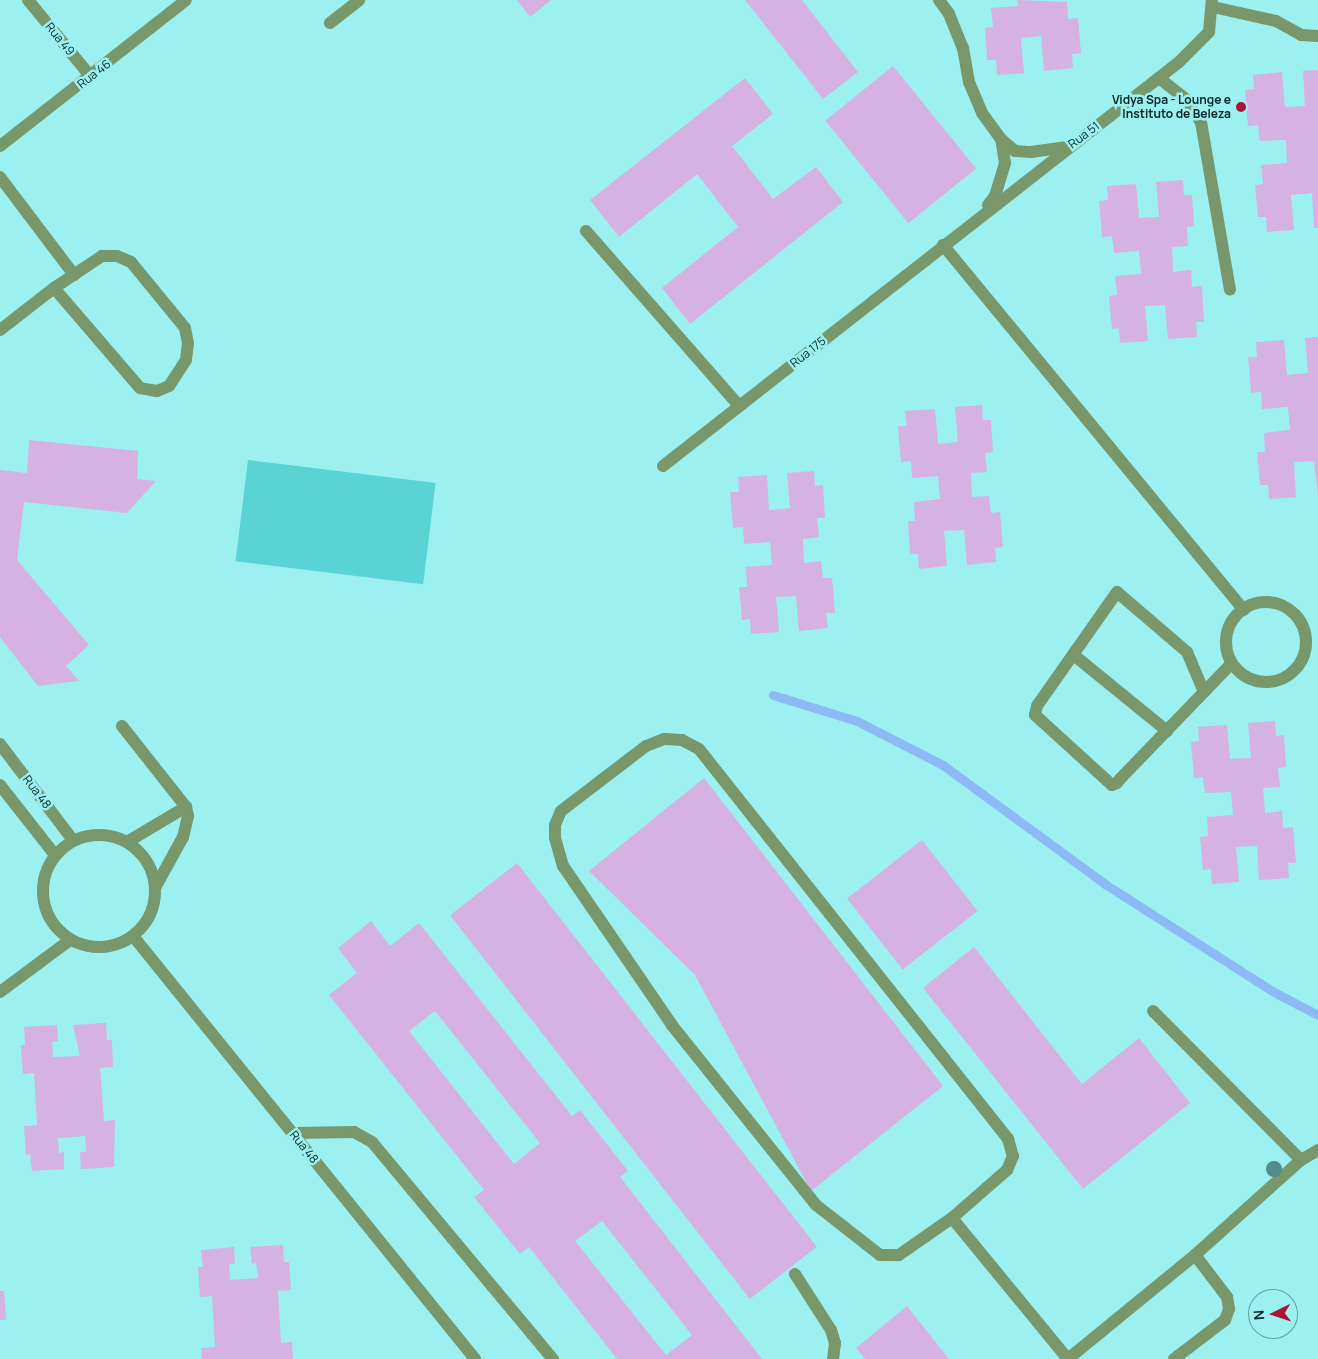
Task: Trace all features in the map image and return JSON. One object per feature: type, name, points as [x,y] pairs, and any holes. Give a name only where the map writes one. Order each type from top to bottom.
[{"type":"street","name":"Rua 49","points":[[28,0],[91,77]]},
{"type":"street","name":"Rua 46","points":[[0,146],[91,77],[186,0]]},
{"type":"street","points":[[330,24],[359,0]]},
{"type":"street","points":[[939,0],[949,14],[962,48],[969,82],[982,113],[1001,139],[1016,151],[1031,152],[1068,146]]},
{"type":"street","points":[[1213,3],[1276,21],[1300,35],[1318,36]]},
{"type":"street","name":"Rua 51","points":[[948,241],[1068,146],[1159,78],[1209,32],[1213,3]]},
{"type":"street","points":[[1159,78],[1186,100],[1201,122],[1230,290]]},
{"type":"street","points":[[981,216],[996,196],[1005,163],[1001,139]]},
{"type":"street","points":[[0,177],[74,275]]},
{"type":"street","points":[[586,231],[739,406]]},
{"type":"street","points":[[948,241],[1244,610]]},
{"type":"street","name":"Rua 175","points":[[663,466],[948,241]]},
{"type":"street","points":[[0,330],[54,288],[102,256],[117,256],[131,262],[185,328],[188,342],[186,360],[169,386],[157,391],[140,388],[54,288]]},
{"type":"street","points":[[1204,692],[1187,652],[1121,593],[1112,595],[1075,656],[1037,706],[1035,715],[1105,781],[1117,783],[1232,663]]},
{"type":"street","points":[[1261,603],[1271,603],[1291,611],[1303,628],[1305,650],[1292,672],[1268,682],[1248,678],[1232,663],[1227,653],[1228,630],[1244,610],[1261,603]]},
{"type":"street","points":[[1075,656],[1167,730]]},
{"type":"street","points":[[122,726],[186,807],[188,816],[183,837],[156,888],[153,906],[146,923],[133,936],[104,948],[88,947],[70,940],[49,919],[43,903],[46,870],[55,855],[73,840],[101,835],[127,842],[142,854],[151,870],[156,888]]},
{"type":"street","points":[[664,739],[682,740],[699,750],[1008,1139],[1013,1156],[1008,1170],[952,1218],[899,1254],[880,1255],[816,1205],[672,1025],[563,866],[555,838],[555,825],[561,810],[646,746],[664,739]]},
{"type":"street","name":"Rua 48","points":[[0,744],[73,840]]},
{"type":"street","name":"Rua 48","points":[[0,785],[55,855]]},
{"type":"street","points":[[127,842],[186,807]]},
{"type":"street","name":"Rua 48","points":[[133,936],[475,1359]]},
{"type":"street","points":[[0,992],[70,940]]},
{"type":"street","points":[[1153,1011],[1302,1160]]},
{"type":"street","points":[[293,1133],[354,1132],[372,1142],[553,1359]]},
{"type":"street","points":[[952,1218],[1068,1359],[1194,1255],[1302,1160],[1318,1150]]},
{"type":"street","points":[[1174,1359],[1225,1320],[1229,1309],[1227,1297],[1194,1255]]},
{"type":"street","points":[[795,1274],[831,1330],[835,1343],[833,1359]]},
{"type":"shaded area","points":[[248,460],[436,483],[423,584],[236,561]]},
{"type":"building","points":[[517,0],[551,0],[530,17]]},
{"type":"building","points":[[745,0],[802,0],[858,72],[823,99]]},
{"type":"building","points":[[1017,0],[1067,2],[1068,19],[1078,18],[1081,53],[1072,54],[1073,68],[1044,71],[1041,36],[1021,38],[1024,73],[997,75],[996,60],[987,60],[985,28],[993,27],[991,8],[1018,6]]},
{"type":"building","points":[[893,66],[976,169],[908,223],[825,121]]},
{"type":"building","points":[[1318,70],[1318,228],[1314,228],[1312,193],[1291,195],[1294,230],[1267,232],[1266,217],[1258,217],[1255,185],[1263,184],[1261,165],[1287,163],[1286,140],[1260,141],[1258,125],[1248,126],[1245,90],[1254,89],[1253,75],[1282,72],[1285,107],[1305,106],[1303,71]]},
{"type":"building","points":[[745,78],[773,114],[732,146],[773,199],[816,167],[843,202],[690,324],[662,288],[738,227],[697,174],[619,237],[590,200]]},
{"type":"building","points":[[1183,180],[1184,195],[1192,195],[1194,226],[1187,227],[1188,246],[1172,247],[1173,272],[1191,270],[1192,287],[1202,286],[1204,322],[1196,322],[1197,337],[1168,339],[1165,305],[1145,306],[1148,341],[1120,343],[1119,328],[1112,329],[1109,296],[1117,295],[1115,276],[1141,274],[1139,251],[1114,253],[1112,236],[1102,237],[1099,201],[1108,200],[1107,186],[1136,184],[1139,218],[1159,217],[1156,182]]},
{"type":"building","points":[[1318,337],[1318,497],[1314,461],[1294,462],[1296,497],[1269,499],[1268,485],[1260,485],[1257,452],[1265,452],[1264,433],[1290,430],[1288,407],[1262,409],[1261,392],[1251,393],[1248,357],[1257,357],[1256,342],[1284,340],[1287,375],[1308,373],[1305,338]]},
{"type":"building","points":[[982,405],[983,420],[991,420],[993,452],[985,453],[987,472],[971,473],[972,497],[989,496],[991,513],[1000,512],[1003,547],[995,548],[996,562],[967,565],[964,530],[944,531],[947,566],[919,569],[918,554],[910,554],[908,521],[915,521],[914,502],[940,499],[938,476],[912,478],[911,461],[901,462],[898,426],[907,426],[905,411],[935,409],[938,444],[958,442],[955,407]]},
{"type":"building","points":[[29,440],[138,451],[137,479],[156,481],[127,513],[24,502],[17,560],[89,645],[66,666],[79,681],[38,686],[0,637],[0,470],[27,473]]},
{"type":"building","points":[[814,471],[815,486],[823,485],[825,518],[817,518],[819,537],[803,539],[804,563],[821,561],[823,578],[832,578],[835,613],[826,613],[828,628],[799,631],[796,596],[776,597],[779,632],[751,634],[750,619],[742,620],[739,587],[747,587],[746,567],[772,565],[770,542],[744,544],[743,527],[733,528],[730,492],[739,492],[738,477],[767,475],[769,510],[790,508],[787,473]]},
{"type":"building","points":[[1275,721],[1276,736],[1284,735],[1286,767],[1278,768],[1280,787],[1263,788],[1265,813],[1282,811],[1283,828],[1293,827],[1296,863],[1288,863],[1289,878],[1259,880],[1257,846],[1236,847],[1239,882],[1212,884],[1211,869],[1203,870],[1200,837],[1208,836],[1207,817],[1233,815],[1231,792],[1205,793],[1203,777],[1194,778],[1191,742],[1199,741],[1198,727],[1227,725],[1230,759],[1251,758],[1248,723]]},
{"type":"building","points":[[704,778],[943,1086],[811,1191],[695,975],[589,871]]},
{"type":"building","points":[[922,840],[977,911],[903,969],[847,898]]},
{"type":"building","points":[[517,863],[817,1247],[750,1299],[450,915]]},
{"type":"building","points":[[371,921],[390,946],[419,923],[572,1116],[580,1110],[628,1171],[620,1177],[762,1359],[617,1359],[529,1247],[520,1254],[474,1197],[484,1190],[329,995],[357,973],[338,948]],"holes":[[[435,1011],[540,1143],[514,1164],[409,1031]],[[602,1221],[692,1335],[666,1355],[575,1241]]]},
{"type":"building","points":[[974,947],[1082,1084],[1139,1038],[1190,1103],[1083,1189],[923,988]]},
{"type":"building","points":[[106,1023],[107,1040],[112,1040],[113,1067],[100,1068],[104,1121],[115,1120],[114,1167],[81,1169],[80,1152],[86,1152],[85,1136],[58,1138],[59,1153],[64,1152],[64,1169],[32,1171],[30,1154],[26,1155],[24,1126],[37,1125],[34,1073],[23,1074],[21,1045],[25,1045],[24,1027],[57,1025],[58,1041],[52,1042],[53,1057],[80,1056],[73,1025]]},
{"type":"building","points":[[283,1245],[284,1262],[289,1262],[291,1290],[278,1291],[281,1343],[292,1342],[293,1359],[202,1359],[201,1348],[215,1347],[212,1296],[200,1297],[198,1267],[203,1267],[201,1250],[234,1247],[235,1264],[229,1264],[230,1280],[258,1278],[256,1263],[252,1264],[250,1247]]},
{"type":"building","points":[[0,1291],[4,1291],[6,1320],[0,1320]]},
{"type":"building","points":[[907,1306],[949,1359],[865,1359],[856,1348]]},
{"type":"waterway","points":[[773,695],[857,721],[943,765],[1105,884],[1272,991],[1318,1015]]},
{"type":"place","name":"Vidya Spa - Lounge e Instituto de Beleza","points":[[1241,107]]}]
